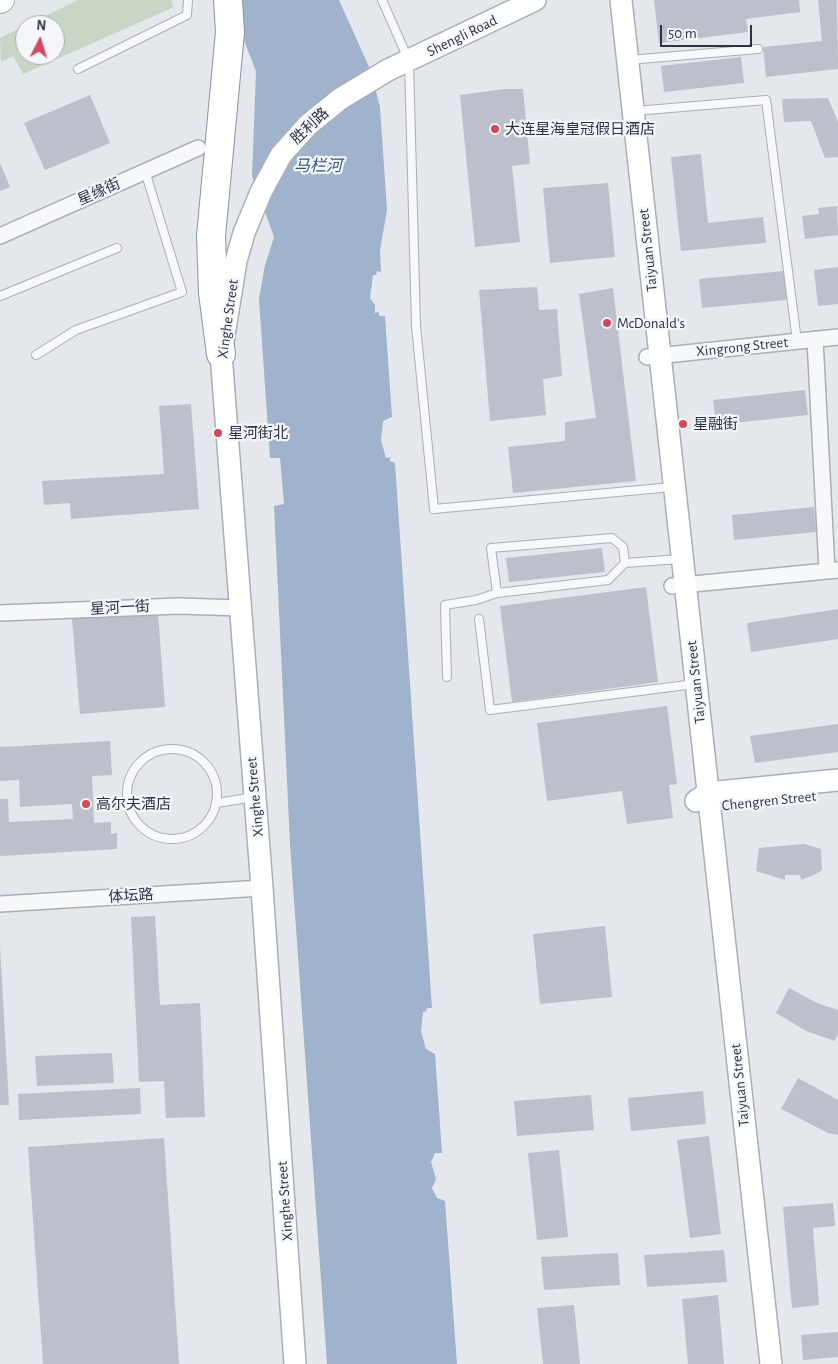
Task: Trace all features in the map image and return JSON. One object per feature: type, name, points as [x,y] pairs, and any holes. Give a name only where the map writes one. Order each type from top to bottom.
[{"type":"highway","points":[[221,354],[214,293],[211,236],[230,32],[228,0]]},
{"type":"main road","name":"Shengli Road","points":[[388,70],[536,0]]},
{"type":"main road","name":"Taiyuan Street","points":[[607,0],[653,356],[690,685],[771,1364]]},
{"type":"main road","name":"Taiyuan Street","points":[[620,0],[633,112],[653,356]]},
{"type":"main road","name":"胜利路","points":[[244,233],[261,192],[286,149],[308,125],[340,99],[388,70]]},
{"type":"main road","name":"Xinghe Street","points":[[244,233],[236,261],[221,354],[296,1364]]},
{"type":"main road","name":"Chengren Street","points":[[705,801],[838,780]]},
{"type":"main road","name":"Chengren Street","points":[[705,801],[838,794]]},
{"type":"main road","name":"Taiyuan Street","points":[[705,801],[758,1364]]},
{"type":"street","name":"星缘街","points":[[0,236],[198,148]]},
{"type":"street","name":"Xingrong Street","points":[[653,356],[838,337]]},
{"type":"street","points":[[679,586],[832,571],[815,339]]},
{"type":"street","name":"星河一街","points":[[0,614],[179,606],[241,608]]},
{"type":"street","name":"体坛路","points":[[0,904],[262,888]]},
{"type":"lane","points":[[78,69],[187,15],[188,0]]},
{"type":"lane","points":[[382,0],[409,61],[416,326],[434,509],[668,487]]},
{"type":"lane","points":[[627,60],[758,48]]},
{"type":"lane","points":[[633,112],[766,100],[796,341]]},
{"type":"lane","points":[[36,354],[76,330],[182,292],[145,172]]},
{"type":"lane","points":[[0,296],[117,248]]},
{"type":"lane","points":[[497,593],[491,548],[612,538],[623,547],[625,563]]},
{"type":"lane","points":[[447,677],[445,605],[476,600],[497,593],[608,580],[625,563],[676,559]]},
{"type":"lane","points":[[479,619],[490,710],[690,685]]},
{"type":"lane","points":[[162,750],[177,750],[192,754],[204,762],[213,774],[217,788],[217,803],[211,817],[202,828],[189,836],[174,840],[160,838],[146,831],[135,821],[129,807],[127,792],[130,778],[138,765],[149,756],[162,750]]},
{"type":"lane","points":[[217,803],[254,797]]},
{"type":"green space","points":[[78,0],[171,0],[174,7],[65,55],[65,15],[47,15]]},
{"type":"green space","points":[[15,31],[15,60],[13,56],[1,62],[0,38]]},
{"type":"green space","points":[[18,65],[43,65],[23,74]]},
{"type":"water","name":"马栏河","points":[[228,0],[339,0],[370,69],[380,107],[387,210],[380,250],[381,272],[377,271],[376,275],[373,275],[370,298],[375,305],[375,313],[379,312],[379,316],[385,316],[392,417],[383,421],[381,440],[386,458],[390,457],[390,461],[395,463],[432,1008],[427,1008],[423,1012],[421,1031],[426,1049],[435,1054],[442,1153],[435,1153],[431,1162],[436,1179],[432,1188],[437,1198],[445,1201],[457,1364],[327,1364],[290,844],[274,506],[284,504],[280,458],[270,458],[259,299],[265,265],[274,237],[252,176],[256,71]]},
{"type":"building","points":[[654,0],[799,0],[800,12],[746,19],[748,32],[659,43]]},
{"type":"building","points":[[818,0],[837,0],[838,69],[766,77],[763,47],[822,41]]},
{"type":"building","points":[[741,57],[744,83],[664,92],[661,66]]},
{"type":"building","points":[[504,89],[523,89],[530,164],[512,166],[520,242],[475,247],[460,95]]},
{"type":"building","points":[[90,95],[110,143],[45,170],[24,123]]},
{"type":"building","points":[[828,98],[838,122],[838,157],[825,158],[811,121],[784,122],[782,99]]},
{"type":"building","points":[[701,154],[708,223],[763,217],[766,243],[681,251],[671,157]]},
{"type":"building","points":[[0,163],[10,187],[0,191]]},
{"type":"building","points":[[608,183],[615,257],[550,263],[543,188]]},
{"type":"building","points":[[837,206],[838,235],[805,239],[802,216],[819,214],[818,208]]},
{"type":"building","points":[[838,267],[838,304],[818,306],[814,270]]},
{"type":"building","points":[[784,271],[787,300],[702,308],[699,279]]},
{"type":"building","points":[[537,287],[539,310],[557,309],[562,376],[543,379],[546,415],[490,421],[479,290]]},
{"type":"building","points":[[613,288],[636,481],[513,493],[508,447],[565,441],[565,422],[596,418],[579,294]]},
{"type":"building","points":[[805,390],[808,415],[716,425],[713,400]]},
{"type":"building","points":[[191,404],[199,509],[71,519],[70,503],[44,505],[42,481],[164,474],[159,406]]},
{"type":"building","points":[[814,507],[816,532],[734,540],[732,515]]},
{"type":"building","points":[[602,548],[605,572],[509,582],[506,558]]},
{"type":"building","points":[[646,587],[658,682],[512,702],[500,606]]},
{"type":"building","points":[[838,609],[838,639],[751,652],[747,623]]},
{"type":"building","points":[[158,613],[165,707],[80,714],[72,619]]},
{"type":"building","points":[[667,706],[677,784],[669,785],[673,818],[627,824],[622,791],[547,801],[537,723]]},
{"type":"building","points":[[838,724],[838,752],[755,763],[750,736]]},
{"type":"building","points":[[110,741],[112,775],[92,776],[94,823],[111,822],[111,834],[117,833],[117,849],[0,856],[0,799],[8,799],[9,822],[73,819],[72,804],[20,807],[19,780],[0,781],[0,747]]},
{"type":"building","points":[[804,844],[821,849],[822,870],[816,874],[801,880],[800,875],[785,875],[785,880],[756,871],[759,848]]},
{"type":"building","points":[[155,916],[160,1005],[200,1003],[205,1117],[166,1118],[164,1081],[139,1082],[131,917]]},
{"type":"building","points":[[605,926],[612,997],[540,1004],[533,934]]},
{"type":"building","points":[[0,946],[9,1105],[0,1105]]},
{"type":"building","points":[[789,988],[817,1003],[838,1010],[838,1033],[835,1041],[806,1031],[776,1013]]},
{"type":"building","points":[[112,1053],[114,1083],[37,1086],[35,1056]]},
{"type":"building","points":[[798,1078],[838,1100],[838,1135],[828,1133],[781,1109]]},
{"type":"building","points":[[140,1088],[141,1114],[19,1120],[18,1094]]},
{"type":"building","points":[[703,1091],[706,1124],[631,1131],[628,1098]]},
{"type":"building","points":[[591,1095],[594,1130],[517,1136],[514,1101]]},
{"type":"building","points":[[709,1136],[721,1234],[690,1238],[677,1140]]},
{"type":"building","points":[[164,1138],[179,1364],[43,1364],[28,1147]]},
{"type":"building","points":[[559,1150],[568,1237],[537,1240],[528,1153]]},
{"type":"building","points":[[833,1203],[835,1226],[813,1228],[819,1305],[792,1308],[783,1207]]},
{"type":"building","points":[[724,1250],[727,1282],[647,1287],[644,1255]]},
{"type":"building","points":[[618,1253],[620,1285],[544,1290],[541,1257]]},
{"type":"building","points":[[718,1295],[724,1364],[688,1364],[682,1299]]},
{"type":"building","points":[[574,1305],[580,1364],[543,1364],[537,1308]]},
{"type":"building","points":[[838,1332],[838,1357],[803,1360],[801,1335]]},
{"type":"place","name":"大连星海皇冠假日酒店","points":[[495,129]]},
{"type":"place","name":"McDonald's","points":[[607,323]]},
{"type":"place","name":"星融街","points":[[683,424]]},
{"type":"place","name":"星河街北","points":[[218,433]]},
{"type":"place","name":"高尔夫酒店","points":[[86,804]]}]
